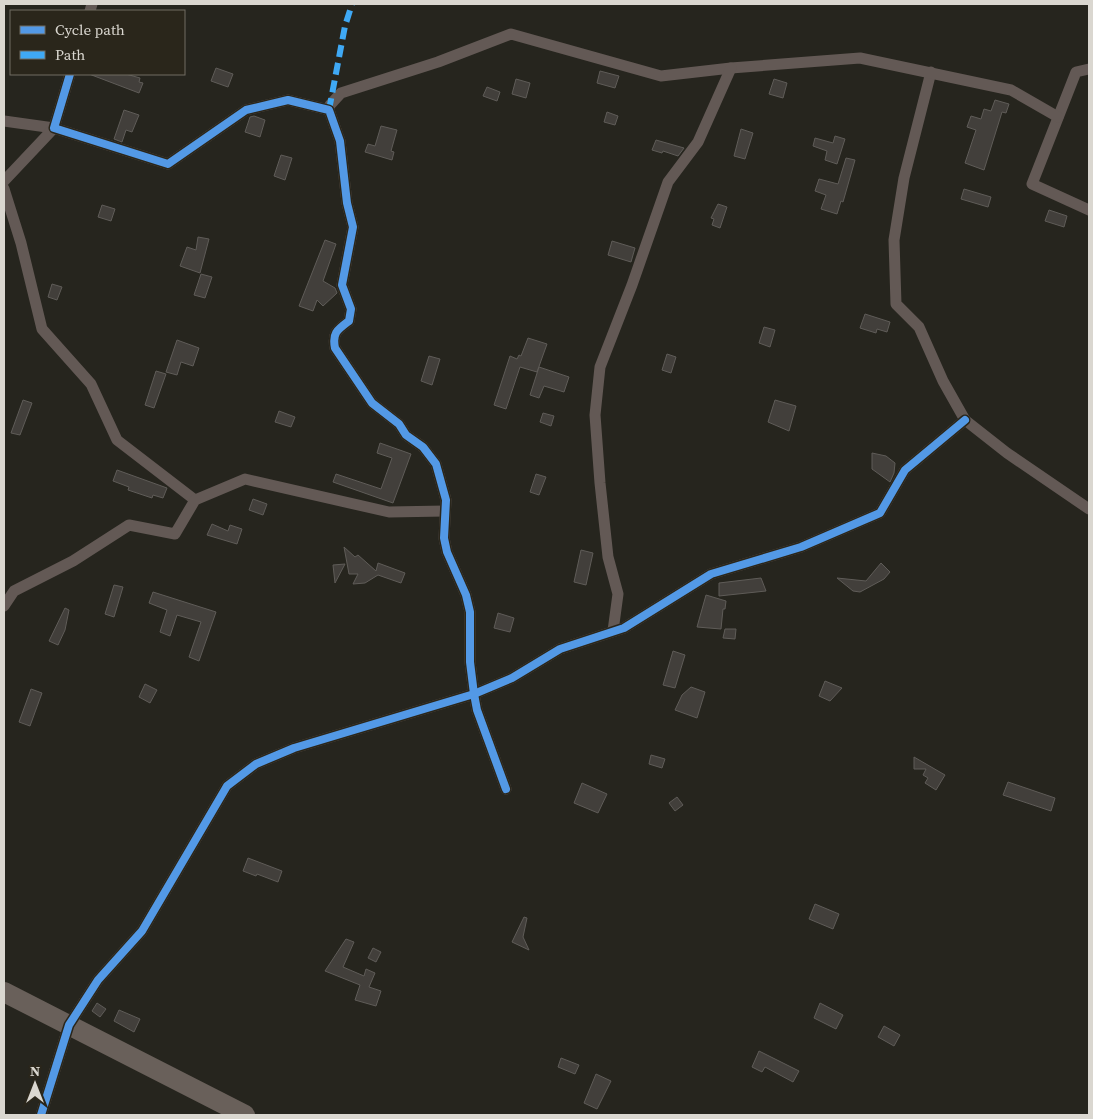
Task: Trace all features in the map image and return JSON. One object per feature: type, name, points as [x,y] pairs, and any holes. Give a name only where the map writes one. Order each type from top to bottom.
[{"type":"highway","points":[[4,992],[245,1115]]},
{"type":"street","points":[[330,105],[341,93],[438,62],[511,34],[661,76],[731,68],[860,58],[1011,90],[1058,116]]},
{"type":"street","points":[[613,631],[618,594],[608,557],[600,483],[596,415],[600,367],[632,285],[668,182],[698,142],[731,68]]},
{"type":"street","points":[[1089,69],[1076,72],[1032,184],[1089,210]]},
{"type":"street","points":[[931,72],[904,178],[898,213],[894,240],[896,304],[919,327],[943,381],[965,420],[1007,453],[1089,509]]},
{"type":"street","points":[[4,181],[54,128],[70,75]]},
{"type":"street","points":[[4,121],[54,128],[168,164],[246,110],[288,100],[329,110],[340,141],[347,203],[353,227],[342,285],[351,309],[349,322],[336,330],[333,337],[335,348],[372,403],[399,424],[406,435],[422,447],[436,464],[446,500],[444,538],[447,552],[466,595],[470,612],[470,662],[477,710],[506,789]]},
{"type":"street","points":[[4,188],[21,243],[42,329],[91,384],[117,440],[195,500]]},
{"type":"street","points":[[42,1115],[69,1025],[98,980],[142,931],[227,786],[256,764],[294,748],[474,694],[512,678],[560,649],[624,628],[711,574],[801,547],[880,513],[905,470],[965,420]]},
{"type":"street","points":[[4,606],[14,591],[73,561],[129,525],[175,534],[195,500],[245,479],[389,512],[445,511]]},
{"type":"building","points":[[216,68],[233,74],[228,87],[211,81]]},
{"type":"building","points":[[600,71],[619,76],[615,88],[597,83]]},
{"type":"building","points":[[92,75],[130,75],[140,78],[139,82],[143,83],[139,93]]},
{"type":"building","points":[[516,79],[530,83],[526,98],[512,94]]},
{"type":"building","points":[[774,79],[787,83],[783,98],[769,94]]},
{"type":"building","points":[[487,87],[500,92],[497,101],[483,96]]},
{"type":"building","points":[[995,100],[1009,104],[1006,113],[1002,112],[984,170],[965,163],[976,130],[967,127],[971,116],[981,119],[984,109],[991,111]]},
{"type":"building","points":[[124,110],[139,115],[132,132],[126,130],[122,142],[114,139]]},
{"type":"building","points":[[607,112],[618,116],[615,125],[604,122]]},
{"type":"building","points":[[254,116],[265,120],[260,137],[245,132],[250,117]]},
{"type":"building","points":[[381,126],[397,130],[391,151],[394,152],[392,160],[365,152],[368,144],[375,146]]},
{"type":"building","points":[[741,129],[753,133],[745,159],[734,156]]},
{"type":"building","points":[[835,136],[845,139],[837,164],[825,160],[827,151],[813,146],[815,138],[833,143]]},
{"type":"building","points":[[656,140],[684,148],[678,156],[663,151],[662,153],[652,150]]},
{"type":"building","points":[[281,155],[292,158],[285,180],[274,176]]},
{"type":"building","points":[[846,158],[855,160],[843,202],[841,201],[837,214],[821,209],[826,195],[815,191],[819,179],[838,184]]},
{"type":"building","points":[[964,189],[991,197],[988,207],[961,199]]},
{"type":"building","points":[[718,204],[727,207],[720,228],[712,225],[714,219],[711,218]]},
{"type":"building","points":[[102,205],[115,209],[111,221],[98,217]]},
{"type":"building","points":[[1049,210],[1067,216],[1064,227],[1045,221]]},
{"type":"building","points":[[198,237],[209,239],[200,273],[180,266],[187,247],[196,250]]},
{"type":"building","points":[[325,240],[336,244],[323,281],[335,288],[337,293],[323,306],[317,300],[313,311],[299,306]]},
{"type":"building","points":[[612,241],[635,248],[631,262],[608,255]]},
{"type":"building","points":[[201,274],[212,277],[205,298],[194,295]]},
{"type":"building","points":[[52,284],[62,287],[57,300],[48,297]]},
{"type":"building","points":[[865,314],[890,322],[887,332],[877,329],[876,333],[860,328]]},
{"type":"building","points":[[764,327],[775,330],[770,347],[759,343]]},
{"type":"building","points":[[528,338],[547,344],[537,372],[520,367],[506,409],[494,405],[510,356],[517,359],[519,355],[521,356]]},
{"type":"building","points":[[177,340],[199,348],[193,366],[181,362],[177,375],[166,372]]},
{"type":"building","points":[[667,354],[676,357],[671,373],[662,370]]},
{"type":"building","points":[[429,356],[440,359],[432,385],[421,381]]},
{"type":"building","points":[[539,367],[569,377],[564,392],[544,386],[539,398],[530,395]]},
{"type":"building","points":[[156,371],[166,374],[154,408],[145,405]]},
{"type":"building","points":[[23,400],[32,403],[20,435],[11,433]]},
{"type":"building","points":[[775,400],[796,406],[789,431],[768,422]]},
{"type":"building","points":[[279,411],[295,417],[291,427],[275,422]]},
{"type":"building","points":[[543,413],[554,416],[551,426],[540,422]]},
{"type":"building","points":[[380,443],[411,454],[393,503],[333,482],[336,474],[381,489],[392,458],[377,453]]},
{"type":"building","points":[[872,453],[886,456],[895,463],[894,473],[890,482],[872,469]]},
{"type":"building","points":[[117,470],[167,488],[163,498],[153,495],[152,498],[128,490],[129,487],[113,481]]},
{"type":"building","points":[[536,474],[546,477],[539,495],[530,492]]},
{"type":"building","points":[[253,499],[267,504],[263,515],[249,510]]},
{"type":"building","points":[[212,524],[228,531],[230,525],[242,529],[237,544],[207,535]]},
{"type":"building","points":[[344,547],[355,557],[358,555],[376,571],[378,563],[405,573],[401,583],[378,575],[365,583],[353,584],[358,574],[349,574]]},
{"type":"building","points":[[581,550],[593,553],[586,585],[574,582]]},
{"type":"building","points":[[881,563],[890,572],[884,579],[860,592],[853,591],[837,578],[866,581]]},
{"type":"building","points":[[345,564],[335,583],[333,565]]},
{"type":"building","points":[[761,578],[766,591],[719,596],[719,583]]},
{"type":"building","points":[[114,585],[123,587],[114,617],[105,614]]},
{"type":"building","points":[[153,592],[216,612],[199,661],[189,657],[201,622],[177,615],[170,636],[160,632],[167,610],[149,603]]},
{"type":"building","points":[[706,595],[726,601],[725,609],[723,609],[721,629],[697,627]]},
{"type":"building","points":[[65,608],[69,610],[65,630],[58,645],[49,641]]},
{"type":"building","points":[[498,613],[514,618],[510,632],[494,628]]},
{"type":"building","points":[[725,629],[736,629],[735,639],[723,638]]},
{"type":"building","points":[[673,651],[685,655],[675,688],[663,685]]},
{"type":"building","points":[[825,681],[842,688],[830,701],[819,696]]},
{"type":"building","points":[[145,684],[157,690],[150,703],[139,697]]},
{"type":"building","points":[[691,687],[705,692],[697,718],[675,710],[682,695]]},
{"type":"building","points":[[31,689],[42,693],[30,726],[19,722]]},
{"type":"building","points":[[651,755],[665,759],[662,768],[649,764]]},
{"type":"building","points":[[914,757],[945,775],[936,790],[925,783],[928,778],[923,775],[926,769],[914,769]]},
{"type":"building","points":[[1008,782],[1055,798],[1051,811],[1003,795]]},
{"type":"building","points":[[582,783],[607,794],[598,813],[574,803]]},
{"type":"building","points":[[677,797],[683,805],[675,811],[669,803]]},
{"type":"building","points":[[248,858],[282,871],[278,882],[243,871]]},
{"type":"building","points":[[815,904],[839,914],[833,929],[809,919]]},
{"type":"building","points":[[524,917],[527,918],[523,937],[529,950],[512,942]]},
{"type":"building","points":[[346,939],[354,942],[343,967],[364,976],[366,969],[375,973],[369,987],[381,991],[376,1006],[355,1000],[360,985],[325,971]]},
{"type":"building","points":[[373,948],[381,952],[376,962],[368,958]]},
{"type":"building","points":[[97,1003],[106,1009],[100,1017],[92,1011]]},
{"type":"building","points":[[820,1003],[843,1015],[836,1029],[814,1018]]},
{"type":"building","points":[[119,1010],[140,1019],[134,1032],[114,1021]]},
{"type":"building","points":[[884,1026],[900,1035],[894,1046],[878,1037]]},
{"type":"building","points":[[759,1051],[799,1071],[793,1082],[765,1067],[762,1072],[752,1067]]},
{"type":"building","points":[[561,1058],[579,1065],[575,1074],[558,1067]]},
{"type":"building","points":[[596,1074],[611,1081],[597,1109],[584,1103]]},
{"type":"marked path","points":[[329,110],[345,26],[352,4]]},
{"type":"cycle path","points":[[70,75],[54,128],[168,164],[246,110],[288,100],[329,110],[340,141],[347,203],[353,227],[342,285],[351,309],[349,321],[335,335],[335,348],[372,403],[399,424],[406,435],[423,447],[436,464],[446,500],[444,538],[447,552],[466,595],[470,612],[470,662],[477,710],[506,789]]},
{"type":"cycle path","points":[[41,1115],[69,1025],[98,980],[142,931],[227,786],[256,764],[294,748],[474,694],[512,678],[560,649],[624,628],[711,574],[801,547],[880,513],[905,470],[965,420]]}]
